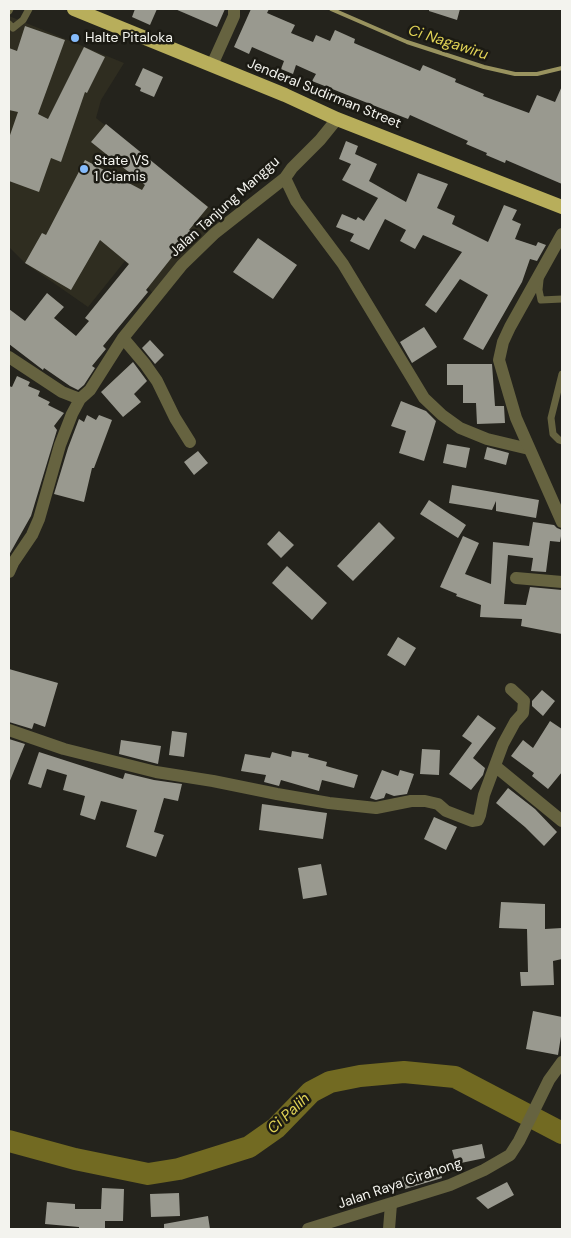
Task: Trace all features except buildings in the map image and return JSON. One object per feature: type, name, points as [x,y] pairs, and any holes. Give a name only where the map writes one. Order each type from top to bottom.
[{"type":"highway","name":"Jenderal Sudirman Street","points":[[74,9],[285,95],[337,119],[562,207]]},
{"type":"street","points":[[212,65],[234,16],[234,9]]},
{"type":"street","name":"Jalan Tanjung Manggu","points":[[9,572],[32,535],[39,519],[60,445],[72,414],[80,399],[90,390],[122,338],[182,265],[215,233],[284,178],[337,119]]},
{"type":"street","points":[[284,178],[296,201],[343,264],[424,398],[442,415],[460,428],[486,439],[529,449]]},
{"type":"street","points":[[561,517],[516,418],[499,360],[503,342],[510,327],[562,234]]},
{"type":"street","points":[[122,338],[153,375],[190,442]]},
{"type":"street","points":[[9,357],[62,392],[80,399]]},
{"type":"street","points":[[516,578],[562,582]]},
{"type":"street","points":[[9,730],[64,749],[156,772],[303,798],[376,808],[411,800],[425,800],[438,804],[446,811],[472,821],[478,820],[484,795],[503,744],[514,722],[523,713],[524,701],[511,689]]},
{"type":"street","points":[[495,766],[562,821]]},
{"type":"street","name":"Jalan Raya Cirahong","points":[[308,1229],[450,1185],[484,1170],[510,1155],[519,1141],[549,1080],[562,1062]]},
{"type":"street","points":[[389,1229],[391,1204]]},
{"type":"lane","points":[[9,24],[13,28],[22,20],[29,9]]},
{"type":"lane","points":[[562,248],[550,264],[543,269],[539,290],[541,300],[562,299]]},
{"type":"lane","points":[[562,374],[560,391],[551,418],[553,434],[562,441]]},
{"type":"shaded area","name":"State VS 1 Ciamis","points":[[9,16],[124,63],[101,100],[96,118],[224,219],[157,298],[125,261],[88,307],[25,263],[9,247]]},
{"type":"waterway","name":"Ci Nagawiru","points":[[331,9],[407,42],[484,67],[515,74],[537,74],[562,68]]},
{"type":"waterway","name":"Ci Palih","points":[[9,1141],[75,1159],[148,1174],[179,1169],[249,1147],[276,1128],[311,1092],[330,1082],[360,1076],[404,1072],[455,1077],[562,1133]]},
{"type":"place","name":"Halte Pitaloka","points":[[75,38]]},
{"type":"place","name":"State VS 1 Ciamis","points":[[84,169]]}]
